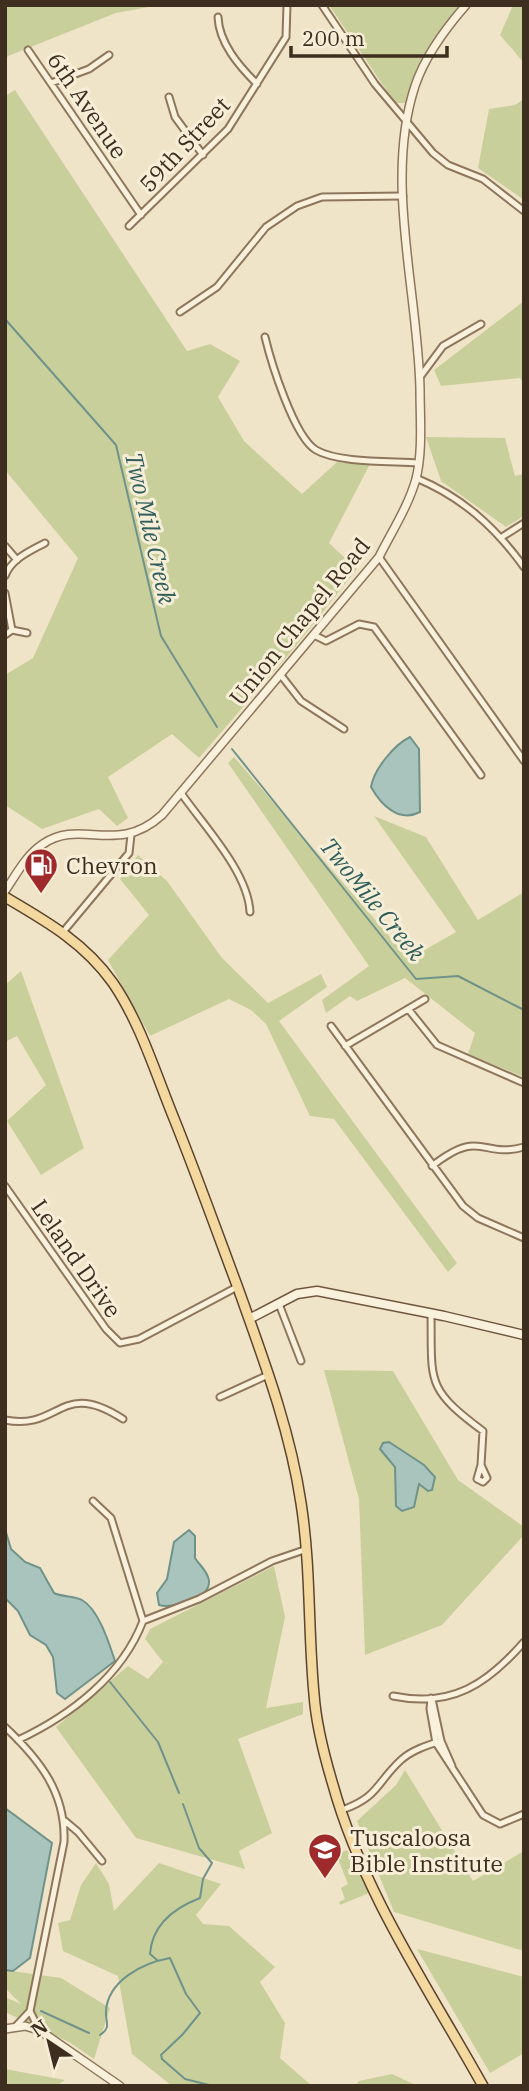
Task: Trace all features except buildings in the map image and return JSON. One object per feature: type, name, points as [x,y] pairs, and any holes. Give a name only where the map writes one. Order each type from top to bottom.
[{"type":"main road","points":[[5,897],[63,932],[94,959],[127,1005],[189,1157],[268,1375],[295,1471],[307,1549],[316,1714],[342,1810],[357,1853],[384,1910],[482,2086]]},
{"type":"main road","points":[[249,1319],[297,1294],[317,1290],[524,1335]]},
{"type":"street","name":"59th Street","points":[[129,226],[228,129],[286,37],[287,5]]},
{"type":"street","points":[[322,5],[407,124],[442,161],[483,179],[524,211]]},
{"type":"street","name":"Union Chapel Road","points":[[131,835],[153,823],[181,793],[379,556],[400,519],[416,478],[420,377],[403,196],[407,124],[415,86],[426,62],[466,5]]},
{"type":"street","points":[[218,17],[223,37],[243,70],[257,84]]},
{"type":"street","name":"6th Avenue","points":[[28,50],[141,215]]},
{"type":"street","points":[[51,83],[89,69],[109,55]]},
{"type":"street","points":[[169,97],[174,117],[203,155]]},
{"type":"street","points":[[180,312],[217,287],[266,227],[297,206],[321,197],[403,196]]},
{"type":"street","points":[[420,377],[443,346],[481,324]]},
{"type":"street","points":[[265,337],[299,431],[311,447],[335,456],[418,463]]},
{"type":"street","points":[[416,478],[453,496],[502,537],[524,567]]},
{"type":"street","points":[[502,537],[524,523]]},
{"type":"street","points":[[5,576],[8,567],[45,543]]},
{"type":"street","points":[[5,546],[17,560]]},
{"type":"street","points":[[379,556],[524,761]]},
{"type":"street","points":[[5,593],[12,630]]},
{"type":"street","points":[[314,635],[326,641],[359,624],[374,627],[481,775]]},
{"type":"street","points":[[5,635],[12,630],[27,633]]},
{"type":"street","points":[[280,674],[301,701],[344,729]]},
{"type":"street","points":[[181,793],[238,873],[249,893],[250,912]]},
{"type":"street","points":[[5,891],[30,855],[53,838],[74,835],[131,835],[129,853],[63,932]]},
{"type":"street","points":[[345,1046],[425,999]]},
{"type":"street","points":[[409,1010],[437,1045],[524,1083]]},
{"type":"street","points":[[331,1026],[467,1211],[524,1238]]},
{"type":"street","points":[[432,1166],[467,1145],[511,1150],[524,1147]]},
{"type":"street","name":"Leland Drive","points":[[5,1186],[106,1329],[120,1343],[133,1342],[237,1287]]},
{"type":"street","points":[[279,1304],[300,1361]]},
{"type":"street","points":[[431,1314],[434,1382],[449,1403],[483,1431],[481,1465]]},
{"type":"street","points":[[220,1397],[268,1375]]},
{"type":"street","points":[[5,1420],[34,1420],[82,1402],[101,1406],[122,1419]]},
{"type":"street","points":[[18,1740],[71,1708],[110,1675],[130,1651],[143,1621],[111,1518],[93,1501]]},
{"type":"street","points":[[143,1621],[199,1599],[272,1561],[307,1549]]},
{"type":"street","points":[[393,1696],[411,1700],[453,1695],[482,1683],[524,1642]]},
{"type":"street","points":[[431,1698],[439,1742],[487,1819],[506,1823],[524,1814]]},
{"type":"street","points":[[5,1727],[46,1771],[65,1821],[64,1842],[25,2026]]},
{"type":"street","points":[[342,1810],[377,1791],[406,1757],[439,1742]]},
{"type":"street","points":[[65,1821],[103,1861]]},
{"type":"street","points":[[15,2026],[30,2011]]},
{"type":"street","points":[[30,2011],[39,2030]]},
{"type":"street","points":[[5,2028],[25,2026],[39,2030],[120,2086]]},
{"type":"green space","points":[[5,5],[160,5],[116,13],[8,56],[5,60]]},
{"type":"green space","points":[[329,5],[459,5],[426,54],[406,103],[395,103]]},
{"type":"green space","points":[[513,5],[524,5],[524,63],[500,35]]},
{"type":"green space","points":[[15,90],[187,351],[210,344],[240,361],[218,397],[244,441],[302,494],[337,462],[370,464],[329,543],[357,569],[295,647],[199,758],[172,734],[108,777],[128,818],[117,826],[99,809],[42,829],[5,805],[5,675],[33,658],[78,558],[5,470],[5,96]]},
{"type":"green space","points":[[524,99],[524,200],[478,168],[489,109],[515,105]]},
{"type":"green space","points":[[524,301],[524,384],[520,378],[441,386],[434,370]]},
{"type":"green space","points":[[426,437],[505,438],[515,476],[524,474],[524,516],[506,527],[441,481]]},
{"type":"green space","points":[[234,757],[409,959],[456,932],[374,816],[426,837],[478,920],[524,892],[524,1077],[468,1054],[475,1033],[405,978],[357,1001],[350,996],[326,1013],[322,1000],[369,966],[228,763]]},
{"type":"green space","points":[[138,855],[167,881],[222,958],[268,1003],[321,974],[327,987],[279,1021],[457,1263],[448,1272],[334,1119],[310,1116],[266,1024],[251,1010],[229,999],[150,1036],[108,960],[149,915],[120,879]]},
{"type":"green space","points":[[21,971],[84,1148],[41,1175],[7,1121],[46,1085],[17,1036],[5,1042],[5,985]]},
{"type":"green space","points":[[324,1370],[393,1371],[458,1480],[524,1527],[524,1535],[442,1625],[365,1655],[359,1499]]},
{"type":"green space","points":[[274,1566],[285,1617],[266,1708],[303,1702],[303,1714],[238,1739],[272,1833],[239,1851],[245,1869],[136,1838],[56,1727],[128,1666],[148,1679],[163,1662],[145,1639],[150,1629]]},
{"type":"green space","points":[[405,1770],[473,1881],[524,1851],[524,1951],[394,1912],[357,1821],[396,1785]]},
{"type":"green space","points":[[347,1850],[369,1893],[340,1905],[339,1902],[345,1899],[341,1888],[348,1884],[338,1859],[340,1853]]},
{"type":"green space","points":[[96,1863],[109,1884],[114,1911],[159,1863],[221,1884],[196,1915],[203,1924],[229,1926],[275,1967],[260,1982],[285,2023],[280,2058],[312,2086],[172,2086],[132,2054],[118,1976],[63,1951],[58,1923],[70,1920],[81,1885]]},
{"type":"green space","points":[[417,1949],[524,1977],[524,2053],[490,2073]]},
{"type":"green space","points":[[5,1970],[61,1978],[110,2008],[94,2059],[69,2042],[5,2012],[5,1997],[21,2004],[5,1988]]},
{"type":"green space","points":[[5,2069],[65,2080],[56,2086],[5,2086]]},
{"type":"green space","points":[[392,2074],[418,2086],[355,2086],[359,2081]]},
{"type":"water","points":[[410,737],[419,749],[420,812],[405,815],[385,806],[371,787],[386,758]]},
{"type":"water","points":[[389,1442],[424,1465],[435,1477],[432,1490],[428,1491],[419,1484],[414,1507],[402,1511],[396,1506],[395,1467],[380,1449],[383,1443]]},
{"type":"water","points":[[5,1529],[11,1549],[25,1562],[40,1568],[54,1593],[82,1600],[88,1605],[110,1645],[115,1661],[65,1699],[57,1693],[53,1657],[46,1645],[30,1635],[18,1611],[5,1598]]},
{"type":"water","points":[[189,1530],[195,1536],[195,1558],[207,1574],[208,1588],[189,1602],[172,1606],[159,1605],[157,1593],[167,1579],[174,1542]]},
{"type":"water","points":[[5,1808],[52,1843],[30,1958],[13,1971],[5,1970]]},
{"type":"waterway","name":"Two Mile Creek","points":[[5,319],[116,445],[161,636],[217,727]]},
{"type":"waterway","name":"TwoMile Creek","points":[[232,749],[416,979],[458,976],[524,1010]]},
{"type":"waterway","points":[[110,1682],[158,1742],[179,1793]]},
{"type":"waterway","points":[[157,1960],[150,1954],[155,1934],[173,1912],[200,1898],[203,1879],[212,1863],[199,1848],[183,1804]]},
{"type":"waterway","points":[[100,2035],[107,2027],[108,2000],[120,1982],[148,1964],[170,1958],[186,1994],[200,2013],[161,2055],[162,2059],[185,2079],[213,2086]]},
{"type":"waterway","points":[[41,2011],[89,2033]]},
{"type":"place","name":"Chevron","points":[[41,895]]},
{"type":"place","name":"Tuscaloosa Bible Institute","points":[[325,1880]]}]
